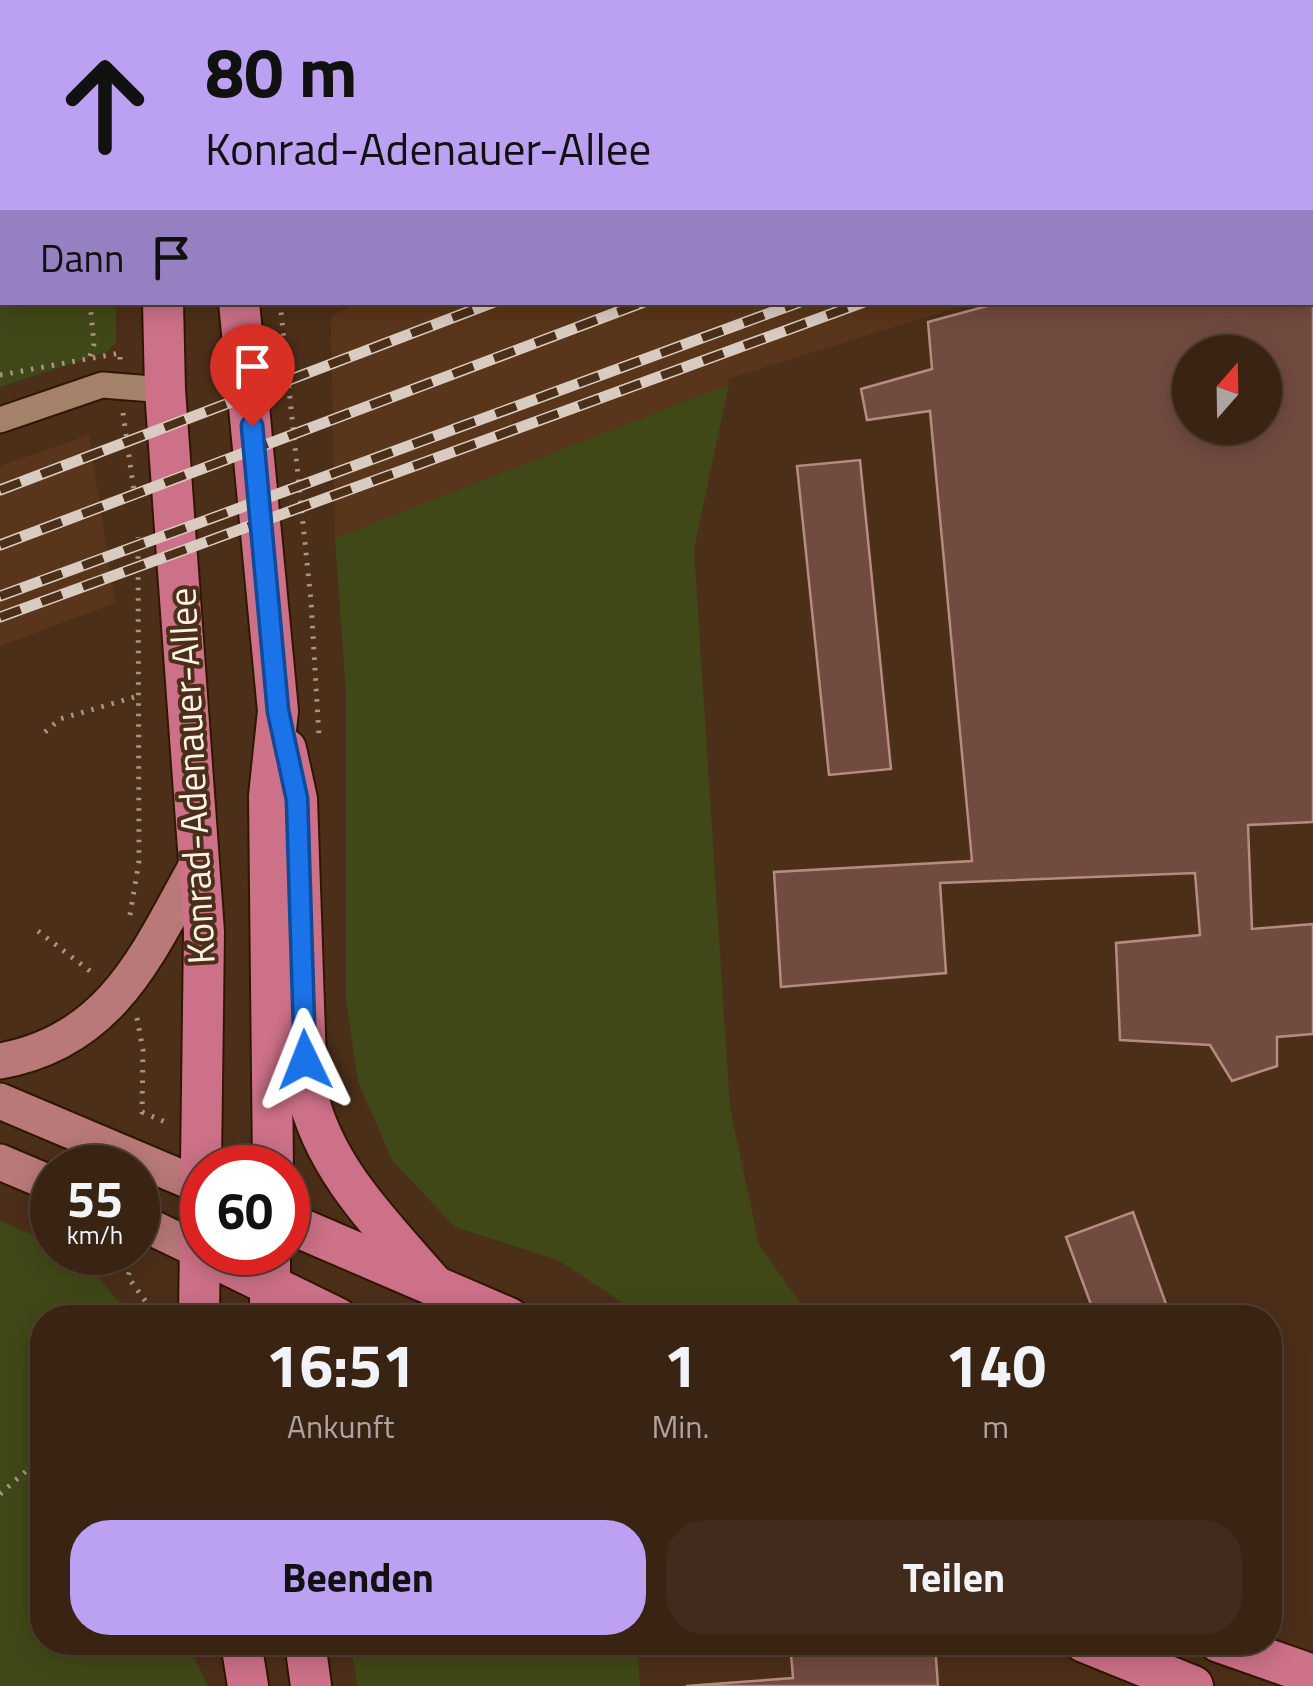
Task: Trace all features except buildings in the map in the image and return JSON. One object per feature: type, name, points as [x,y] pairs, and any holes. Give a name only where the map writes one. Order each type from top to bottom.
[{"type":"main road","name":"Konrad-Adenauer-Allee","points":[[164,305],[165,390],[204,932],[202,1145]]},
{"type":"main road","name":"Konrad-Adenauer-Allee","points":[[240,305],[278,711],[269,796],[273,1145]]},
{"type":"main road","points":[[278,711],[297,799],[307,1092],[314,1124],[343,1178],[433,1284]]},
{"type":"main road","points":[[0,1060],[74,1033],[120,994],[150,953],[199,860]]},
{"type":"main road","points":[[0,1102],[180,1177]]},
{"type":"main road","points":[[0,1162],[30,1175]]},
{"type":"main road","points":[[310,1232],[480,1305]]},
{"type":"main road","name":"Konrad-Adenauer-Allee","points":[[189,1305],[194,1275]]},
{"type":"main road","points":[[270,1285],[311,1305]]},
{"type":"main road","points":[[243,1655],[248,1686]]},
{"type":"main road","points":[[307,1655],[311,1686]]},
{"type":"main road","points":[[1116,1655],[1193,1686]]},
{"type":"main road","points":[[1256,1655],[1313,1675]]},
{"type":"street","points":[[0,420],[102,385],[165,390]]},
{"type":"path","points":[[90,305],[94,344],[90,356]]},
{"type":"path","points":[[0,375],[120,352],[138,518],[139,861],[129,919]]},
{"type":"path","points":[[45,732],[60,718],[138,696]]},
{"type":"path","points":[[38,931],[102,980],[106,971]]},
{"type":"path","points":[[128,1275],[148,1305]]},
{"type":"path","points":[[0,1494],[30,1468]]},
{"type":"shaded area","points":[[355,305],[965,305],[727,379],[729,384],[335,538],[331,316]]},
{"type":"shaded area","points":[[89,435],[115,603],[0,646],[0,466]]},
{"type":"green space","points":[[0,305],[116,305],[116,343],[106,352],[0,387]]},
{"type":"green space","points":[[729,384],[694,549],[730,1108],[759,1245],[802,1305],[626,1305],[558,1260],[455,1227],[392,1160],[358,1081],[346,999],[346,692],[335,538]]},
{"type":"green space","points":[[0,1221],[30,1234],[30,1275],[96,1275],[121,1305],[30,1305],[30,1655],[193,1655],[208,1686],[0,1686]]},
{"type":"green space","points":[[353,1655],[638,1655],[640,1686],[357,1686]]},
{"type":"railway","points":[[0,490],[486,305]]},
{"type":"railway","points":[[0,545],[636,305]]},
{"type":"railway","points":[[0,596],[792,305]]},
{"type":"railway","points":[[0,617],[856,305]]},
{"type":"route","points":[[252,426],[278,711],[297,799],[305,1060]]}]
